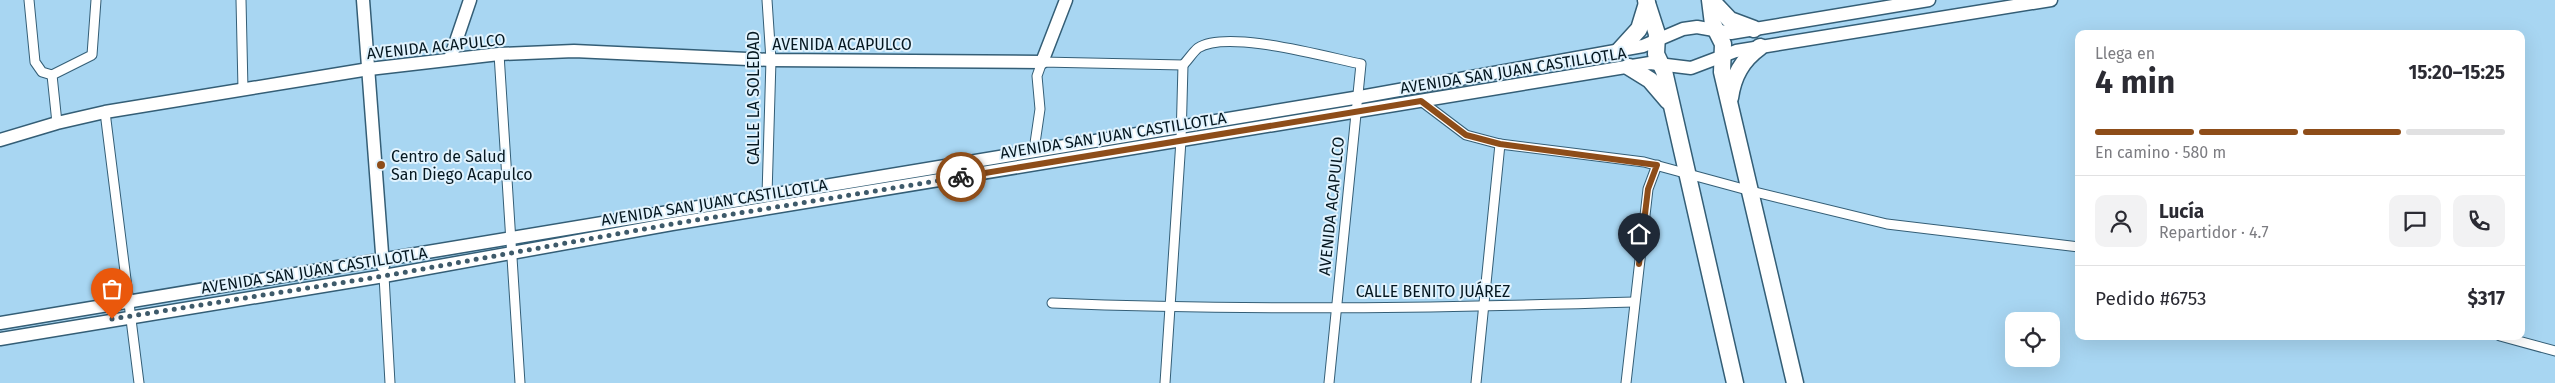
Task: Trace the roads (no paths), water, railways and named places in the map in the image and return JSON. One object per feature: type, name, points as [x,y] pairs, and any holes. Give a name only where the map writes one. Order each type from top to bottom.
[{"type":"highway","points":[[1710,0],[1730,20],[1754,29]]},
{"type":"highway","points":[[1710,0],[1712,21],[1723,44],[1721,56],[1730,100],[1796,383]]},
{"type":"highway","points":[[1647,1],[1655,26],[1656,54],[1662,64],[1735,383]]},
{"type":"highway","points":[[1619,50],[1639,29],[1647,1]]},
{"type":"highway","points":[[1730,100],[1738,70],[1748,57],[1760,47]]},
{"type":"highway","points":[[1629,67],[1644,75],[1656,85],[1668,102],[1675,120]]},
{"type":"main road","points":[[363,0],[384,276]]},
{"type":"main road","points":[[450,59],[470,0]]},
{"type":"main road","points":[[1042,62],[1066,0]]},
{"type":"main road","name":"AVENIDA SAN JUAN CASTILLOTLA","points":[[0,322],[1360,97],[1619,50],[1657,41],[1676,31],[1690,28],[1732,33],[1928,0]]},
{"type":"main road","name":"AVENIDA SAN JUAN CASTILLOTLA","points":[[0,339],[130,316],[384,276],[1181,140],[1629,67],[1662,64],[1691,68],[1707,64],[1721,56],[1760,47],[2050,0]]},
{"type":"main road","name":"AVENIDA ACAPULCO","points":[[0,140],[57,123],[105,112],[369,69],[499,54],[574,51],[771,60],[1042,62]]},
{"type":"street","points":[[29,0],[35,62],[42,72],[52,75],[92,54],[96,0]]},
{"type":"street","points":[[242,0],[242,89]]},
{"type":"street","name":"CALLE LA SOLEDAD","points":[[767,0],[771,60],[767,195]]},
{"type":"street","name":"AVENIDA ACAPULCO","points":[[1042,62],[1183,65],[1198,48],[1217,42],[1244,41],[1361,64],[1360,97],[1329,383]]},
{"type":"street","points":[[499,54],[520,383]]},
{"type":"street","points":[[1034,150],[1040,109],[1037,76],[1042,62]]},
{"type":"street","points":[[1165,383],[1181,140],[1183,65]]},
{"type":"street","points":[[52,75],[57,123]]},
{"type":"street","points":[[1421,101],[1466,135],[1500,144],[1657,165],[1752,191],[1887,224],[2075,247]]},
{"type":"street","points":[[105,112],[139,383]]},
{"type":"street","points":[[1476,383],[1500,144]]},
{"type":"street","points":[[1626,383],[1648,189],[1657,165]]},
{"type":"street","points":[[384,276],[390,383]]},
{"type":"street","name":"CALLE BENITO JUÁREZ","points":[[1052,303],[1170,308],[1484,307],[1634,302]]},
{"type":"street","points":[[2515,340],[2555,351]]},
{"type":"place","name":"Centro de Salud San Diego Acapulco","points":[[381,165]]}]
